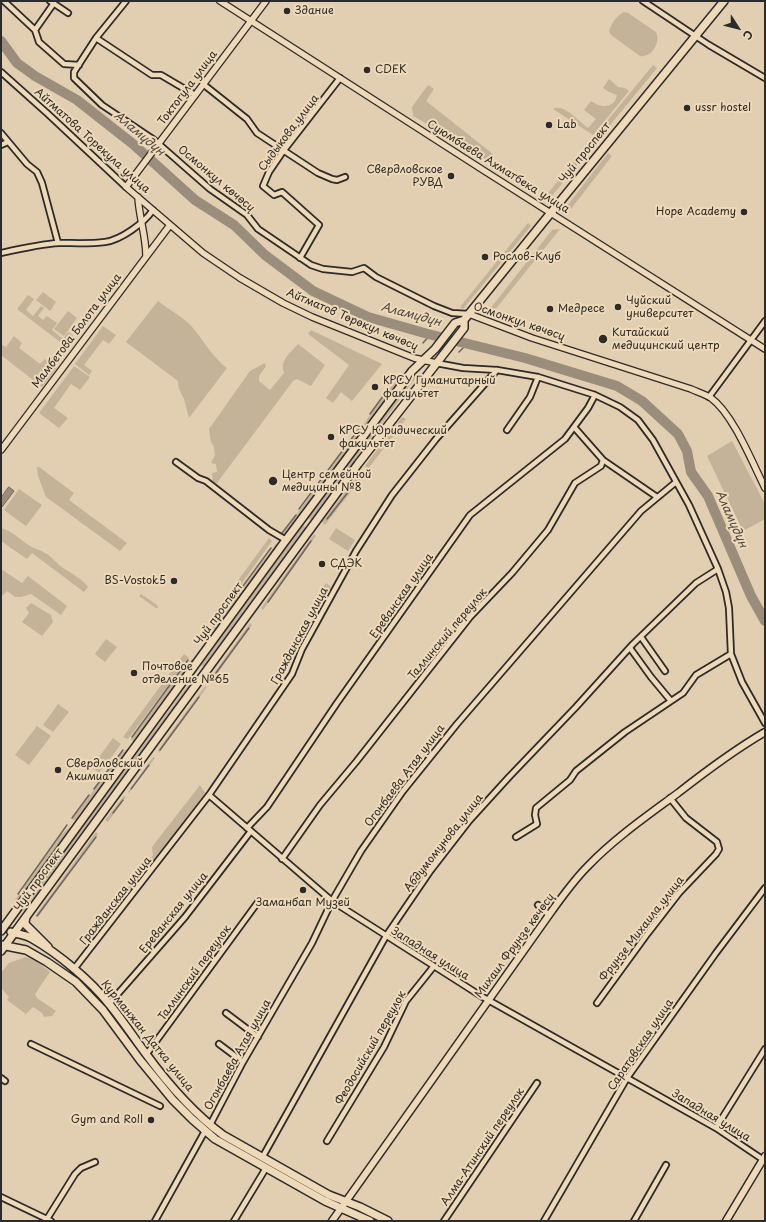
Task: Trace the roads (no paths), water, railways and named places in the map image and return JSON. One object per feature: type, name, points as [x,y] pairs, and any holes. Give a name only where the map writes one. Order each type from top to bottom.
[{"type":"main road","name":"Чуй проспект","points":[[2,948],[358,464],[464,328],[467,317],[724,1]]},
{"type":"main road","name":"Чуй проспект","points":[[1,930],[286,540],[412,371],[435,349],[455,323],[467,317]]},
{"type":"main road","points":[[193,668],[203,675]]},
{"type":"main road","name":"Михаил Фрунзе көчөсү","points":[[332,1221],[568,888],[608,847],[670,798],[740,747],[765,732]]},
{"type":"main road","points":[[27,915],[25,920],[26,925],[40,937],[54,953]]},
{"type":"main road","name":"Курманжан Датка улица","points":[[1,930],[30,938],[54,953],[93,986],[110,1004],[146,1054],[178,1094],[220,1142],[325,1201],[370,1221]]},
{"type":"main road","name":"Курманжан Датка улица","points":[[2,948],[26,950],[48,962],[76,982],[103,1010],[173,1100],[207,1128],[223,1135],[329,1195],[360,1207],[388,1221]]},
{"type":"main road","points":[[726,1221],[764,1159]]},
{"type":"street","points":[[4,1],[35,30],[39,42],[64,64],[79,64],[96,38],[126,1]]},
{"type":"street","name":"Суюмбаева Ахматбека улица","points":[[220,1],[765,348]]},
{"type":"street","name":"Токтогула улица","points":[[126,187],[266,1]]},
{"type":"street","points":[[643,1],[696,36],[765,78]]},
{"type":"street","points":[[35,30],[52,2],[68,13]]},
{"type":"street","points":[[96,38],[152,75],[161,75],[195,96]]},
{"type":"street","name":"Осмонкул көчөсү","points":[[79,64],[74,72],[74,78],[102,105],[158,145],[210,189],[247,215],[258,230],[311,265],[323,269],[352,272],[364,268],[376,277],[434,306],[452,313],[683,387],[709,397],[717,403],[728,417],[765,488]]},
{"type":"street","name":"Айтматова Торекула улица","points":[[1,72],[138,198],[170,225]]},
{"type":"street","name":"Сыдыкова улица","points":[[300,258],[319,225],[282,192],[274,195],[263,186],[269,172],[284,150],[340,78]]},
{"type":"street","points":[[204,84],[247,119],[257,133],[318,173],[337,180],[345,177]]},
{"type":"street","points":[[1,133],[27,164],[37,172],[42,183],[58,243]]},
{"type":"street","points":[[1,146],[8,142]]},
{"type":"street","points":[[138,198],[146,243],[146,256]]},
{"type":"street","points":[[1,252],[58,243],[76,244],[107,242],[121,236],[143,222],[148,218],[153,210]]},
{"type":"street","name":"Мамбетова Болота улица","points":[[1,450],[170,225]]},
{"type":"street","name":"Айтматов Төрөкул көчөсү","points":[[170,225],[203,253],[240,278],[283,303],[312,317],[414,358],[463,368],[497,370],[538,377],[595,395],[620,407],[638,420],[653,440],[676,482],[701,529],[718,569],[726,592],[729,608],[731,654],[742,682],[765,723]]},
{"type":"street","points":[[709,397],[765,321]]},
{"type":"street","name":"Гражданская улица","points":[[74,969],[209,795],[292,674],[302,650],[351,561],[392,495],[440,435],[497,370]]},
{"type":"street","points":[[507,430],[530,397],[538,377]]},
{"type":"street","name":"Ереванская улица","points":[[110,1004],[185,917],[267,807],[342,696],[470,515],[565,439],[588,408],[595,395]]},
{"type":"street","points":[[574,427],[603,460],[657,497]]},
{"type":"street","name":"Таллинский переулок","points":[[282,859],[320,805],[356,762],[470,617],[512,573],[548,530],[575,483],[600,466],[603,460]]},
{"type":"street","points":[[176,462],[206,482],[269,530],[286,540]]},
{"type":"street","name":"Огонбаева Атая улица","points":[[155,1221],[243,1062],[312,943],[332,901],[361,851],[403,791],[452,730],[641,511],[676,482]]},
{"type":"street","name":"Абдумомунова улица","points":[[262,1158],[386,936],[431,870],[469,821],[508,777],[576,707],[630,648],[696,583],[718,569]]},
{"type":"street","points":[[641,637],[665,672]]},
{"type":"street","points":[[630,648],[671,701]]},
{"type":"street","points":[[516,837],[537,824],[535,815],[536,808],[570,780],[576,771],[625,732],[682,693],[696,675],[731,654]]},
{"type":"street","name":"Западная улица","points":[[209,795],[332,901],[488,1000],[716,1128],[764,1159]]},
{"type":"street","name":"Фрунзе Михаила улица","points":[[597,1003],[679,893],[719,849],[717,842],[686,818],[670,798]]},
{"type":"street","name":"Саратовская улица","points":[[544,1221],[627,1078],[765,888]]},
{"type":"street","name":"Таллинский переулок","points":[[146,1054],[258,902]]},
{"type":"street","points":[[538,905],[548,915]]},
{"type":"street","name":"Феодосийский переулок","points":[[327,1141],[384,1047],[406,1001],[434,966]]},
{"type":"street","points":[[226,1013],[258,1037]]},
{"type":"street","points":[[31,1044],[160,1106]]},
{"type":"street","points":[[219,1044],[243,1062]]},
{"type":"street","points":[[716,1128],[765,1049]]},
{"type":"street","name":"Алма-Атинский переулок","points":[[444,1221],[537,1083]]},
{"type":"street","points":[[1,1197],[49,1220],[76,1174],[81,1168],[95,1162]]},
{"type":"street","points":[[634,1221],[666,1165]]},
{"type":"street","points":[[234,1221],[266,1168]]},
{"type":"waterway","name":"Аламүдүн","points":[[1,41],[17,63],[35,76],[77,100],[133,144],[195,200],[234,225],[265,255],[313,291],[368,317],[428,334],[525,358],[617,386],[642,401],[678,434],[687,451],[691,472],[708,496],[751,596],[765,621]]},
{"type":"waterway","points":[[423,343],[430,335]]},
{"type":"waterway","points":[[459,352],[467,344]]},
{"type":"waterway","points":[[370,414],[389,388]]},
{"type":"waterway","points":[[299,509],[361,426]]},
{"type":"waterway","points":[[327,519],[360,477]]},
{"type":"waterway","points":[[282,533],[296,515]]},
{"type":"waterway","points":[[268,602],[311,541]]},
{"type":"waterway","points":[[229,605],[271,548]]},
{"type":"waterway","points":[[221,616],[226,608]]},
{"type":"waterway","points":[[216,673],[249,628]]},
{"type":"waterway","points":[[132,737],[188,660]]},
{"type":"waterway","points":[[160,750],[199,697]]},
{"type":"waterway","points":[[94,789],[123,750]]},
{"type":"waterway","points":[[131,789],[149,765]]},
{"type":"waterway","points":[[72,818],[89,795]]},
{"type":"waterway","points":[[113,813],[123,800]]},
{"type":"waterway","points":[[18,894],[67,825]]},
{"type":"waterway","points":[[37,916],[96,837]]},
{"type":"place","name":"Здание","points":[[287,11]]},
{"type":"place","name":"CDEK","points":[[367,70]]},
{"type":"place","name":"ussr hostel","points":[[687,108]]},
{"type":"place","name":"Lab","points":[[549,125]]},
{"type":"place","name":"Свердловское РУВД","points":[[451,176]]},
{"type":"place","name":"Hope Academy","points":[[744,212]]},
{"type":"place","name":"Рослов-Клуб","points":[[485,257]]},
{"type":"place","name":"Чуйский университет","points":[[618,307]]},
{"type":"place","name":"Медресе","points":[[550,309]]},
{"type":"place","name":"Китайский медицинский центр","points":[[603,339]]},
{"type":"place","name":"КРСУ Гуманитарный факультет","points":[[375,387]]},
{"type":"place","name":"КРСУ Юридический факультет","points":[[331,437]]},
{"type":"place","name":"Центр семейной медицины №8","points":[[273,481]]},
{"type":"place","name":"СДЭК","points":[[322,564]]},
{"type":"place","name":"BS-Vostok5","points":[[174,581]]},
{"type":"place","name":"Почтовое отделение №65","points":[[134,673]]},
{"type":"place","name":"Свердловский Акимиат","points":[[58,770]]},
{"type":"place","name":"Заманбап Музей","points":[[303,890]]},
{"type":"place","name":"Gym and Roll","points":[[151,1120]]}]
